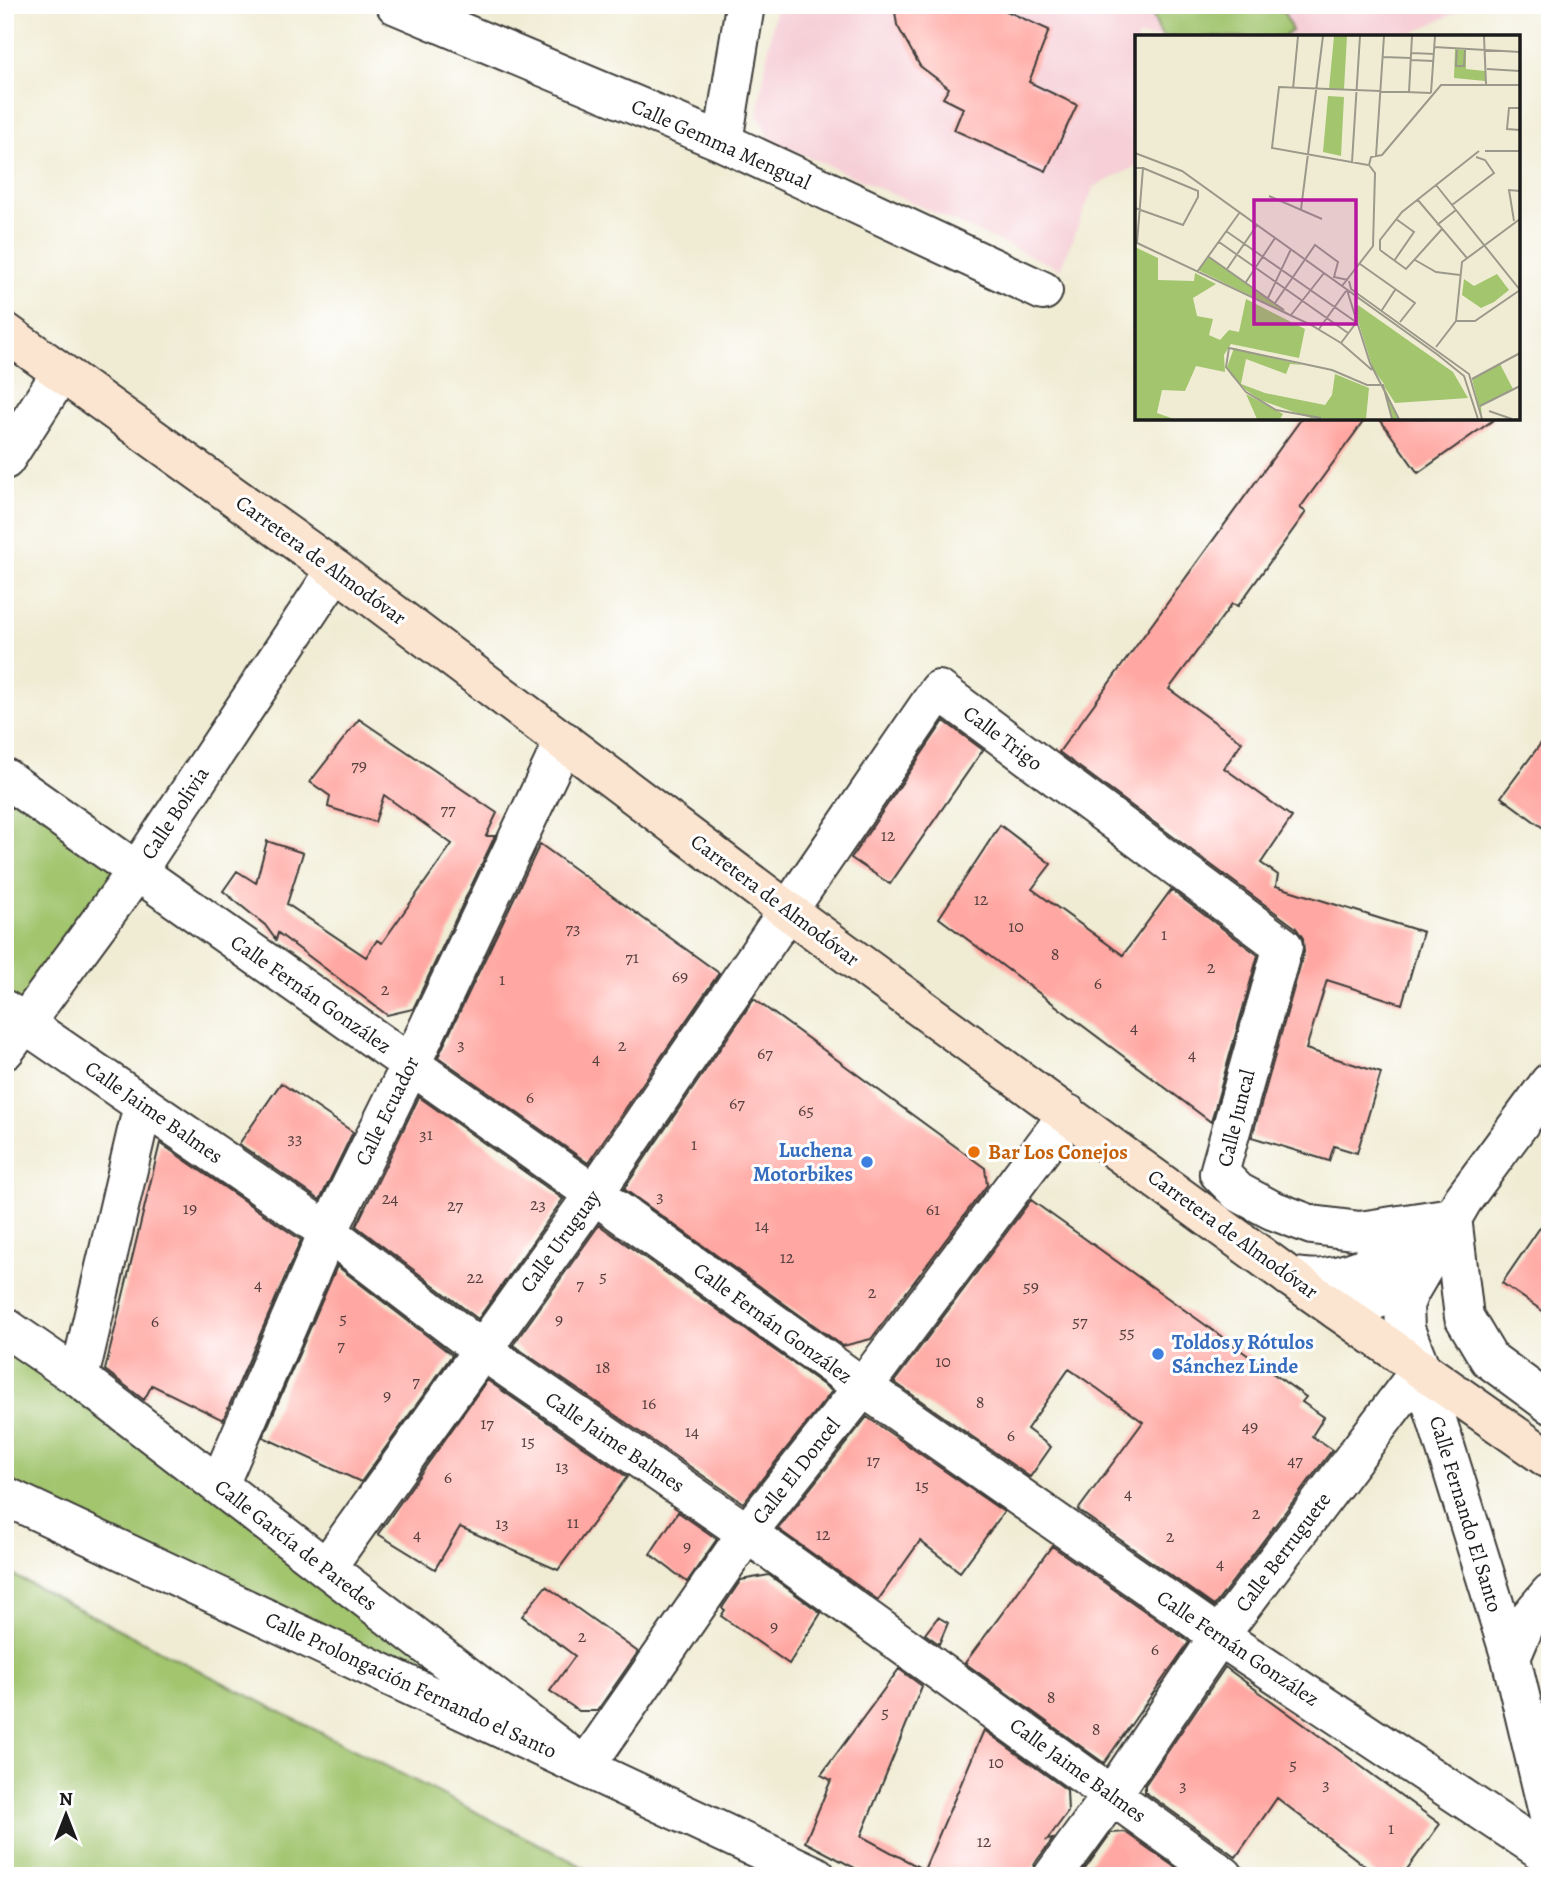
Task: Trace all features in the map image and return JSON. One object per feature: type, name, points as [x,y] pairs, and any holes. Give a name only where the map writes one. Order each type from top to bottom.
[{"type":"main road","name":"Carretera de Almodóvar","points":[[5,332],[335,570],[788,911],[1290,1277],[1550,1460]]},
{"type":"street","name":"Calle Gemma Mengual","points":[[396,5],[723,142],[1043,291]]},
{"type":"street","points":[[723,142],[745,5]]},
{"type":"street","points":[[5,460],[61,373]]},
{"type":"street","name":"Calle Bolivia","points":[[11,1028],[137,871],[335,570]]},
{"type":"street","name":"Calle Trigo","points":[[788,911],[939,690],[1283,946]]},
{"type":"street","name":"Calle Ecuador","points":[[219,1485],[328,1232],[564,741]]},
{"type":"street","name":"Calle Fernán González","points":[[5,778],[863,1387],[1219,1636],[1550,1856]]},
{"type":"street","name":"Calle Uruguay","points":[[326,1568],[594,1194],[788,911]]},
{"type":"street","name":"Calle Juncal","points":[[1283,946],[1219,1173],[1238,1192],[1272,1210],[1312,1225],[1360,1231],[1452,1217]]},
{"type":"street","name":"Calle Jaime Balmes","points":[[11,1028],[143,1105],[328,1232],[482,1350],[747,1533],[1224,1876]]},
{"type":"street","points":[[1337,1310],[1372,1303],[1397,1287],[1452,1217],[1550,1082]]},
{"type":"street","points":[[79,1378],[143,1105]]},
{"type":"street","name":"Calle El Doncel","points":[[585,1767],[747,1533],[863,1387],[1068,1114]]},
{"type":"street","points":[[1290,1277],[1322,1279],[1351,1273],[1383,1260],[1452,1217]]},
{"type":"street","points":[[1452,1217],[1464,1317],[1489,1359],[1550,1404]]},
{"type":"street","name":"Calle Fernando El Santo","points":[[1452,1217],[1404,1305],[1405,1329],[1421,1369],[1511,1658],[1550,1821]]},
{"type":"street","name":"Calle García de Paredes","points":[[5,1327],[79,1378],[585,1767]]},
{"type":"street","name":"Calle Berruguete","points":[[1053,1876],[1112,1795],[1219,1636],[1421,1369]]},
{"type":"street","name":"Calle Prolongación Fernando el Santo","points":[[5,1496],[816,1876]]},
{"type":"street","name":"Calle Fernando El Santo","points":[[1511,1658],[1527,1619],[1550,1593]]},
{"type":"shaded area","points":[[776,5],[1471,5],[1409,35],[1135,35],[1135,167],[1094,187],[1060,269],[771,140],[757,115]]},
{"type":"green space","points":[[1148,5],[1281,5],[1292,31],[1285,35],[1161,35]]},
{"type":"green space","points":[[5,778],[137,871],[24,1023],[5,1010]]},
{"type":"green space","points":[[5,1333],[585,1767],[5,1485]]},
{"type":"green space","points":[[5,1571],[601,1876],[5,1876]]},
{"type":"building","points":[[894,5],[993,5],[1049,30],[1029,82],[1077,105],[1046,171],[954,130],[963,108],[943,98],[949,88],[920,66],[897,25]]},
{"type":"building","points":[[1301,420],[1365,420],[1300,508],[1306,512],[1238,606],[1232,604],[1169,689],[1242,742],[1224,768],[1292,817],[1261,863],[1278,875],[1276,886],[1423,932],[1402,1004],[1327,980],[1306,1049],[1381,1073],[1357,1153],[1334,1146],[1329,1161],[1252,1137],[1304,952],[1303,938],[1296,928],[1059,752]]},
{"type":"building","points":[[1380,420],[1493,420],[1418,473]]},
{"type":"building","points":[[359,719],[497,813],[486,836],[495,836],[413,1009],[387,1015],[278,933],[276,940],[265,925],[223,891],[237,871],[256,883],[267,841],[303,853],[287,904],[366,957],[377,940],[382,943],[452,844],[384,795],[375,822],[328,807],[330,796],[310,782]]},
{"type":"building","points":[[944,721],[983,750],[890,884],[851,858]]},
{"type":"building","points":[[1550,731],[1550,833],[1501,797]]},
{"type":"building","points":[[1000,825],[1051,864],[1032,889],[1123,955],[1171,890],[1258,955],[1211,1122],[939,918]]},
{"type":"building","points":[[540,844],[719,973],[588,1163],[438,1057]]},
{"type":"building","points":[[754,999],[985,1168],[987,1185],[871,1339],[843,1346],[624,1189]]},
{"type":"building","points":[[281,1083],[353,1132],[320,1200],[239,1144]]},
{"type":"building","points":[[419,1097],[563,1199],[478,1319],[356,1226]]},
{"type":"building","points":[[160,1143],[301,1240],[223,1420],[152,1385],[144,1400],[105,1370]]},
{"type":"building","points":[[1031,1200],[1306,1397],[1302,1402],[1324,1417],[1312,1436],[1332,1450],[1214,1606],[1078,1510],[1143,1422],[1098,1389],[1069,1369],[1027,1429],[1051,1447],[1030,1477],[894,1382]]},
{"type":"building","points":[[1550,1213],[1550,1316],[1502,1283]]},
{"type":"building","points":[[599,1225],[832,1391],[743,1503],[513,1345]]},
{"type":"building","points":[[337,1266],[452,1355],[361,1482],[263,1437]]},
{"type":"building","points":[[487,1380],[627,1477],[558,1570],[460,1527],[435,1569],[378,1534]]},
{"type":"building","points":[[867,1417],[1004,1512],[960,1572],[920,1541],[878,1600],[778,1529]]},
{"type":"building","points":[[678,1512],[717,1539],[687,1582],[650,1554]]},
{"type":"building","points":[[1052,1546],[1189,1642],[1104,1763],[965,1663]]},
{"type":"building","points":[[769,1575],[821,1613],[789,1664],[721,1616],[725,1610],[722,1608],[741,1580]]},
{"type":"building","points":[[546,1586],[638,1652],[597,1711],[579,1711],[550,1691],[575,1656],[522,1616]]},
{"type":"building","points":[[938,1617],[948,1623],[939,1644],[925,1634]]},
{"type":"building","points":[[1225,1667],[1440,1824],[1402,1876],[1378,1876],[1277,1798],[1236,1857],[1145,1792],[1145,1785]]},
{"type":"building","points":[[899,1669],[922,1686],[861,1836],[924,1870],[984,1730],[1067,1790],[1068,1812],[1047,1840],[1053,1839],[1035,1863],[1031,1876],[870,1876],[805,1842],[831,1780],[821,1775]]},
{"type":"building","points":[[1125,1832],[1176,1868],[1171,1876],[1080,1876],[1111,1833]]},
{"type":"place","name":"Bar Los Conejos","points":[[974,1152]]},
{"type":"place","name":"Luchena Motorbikes","points":[[867,1162]]},
{"type":"place","name":"Toldos y Rótulos Sánchez Linde","points":[[1158,1354]]}]
